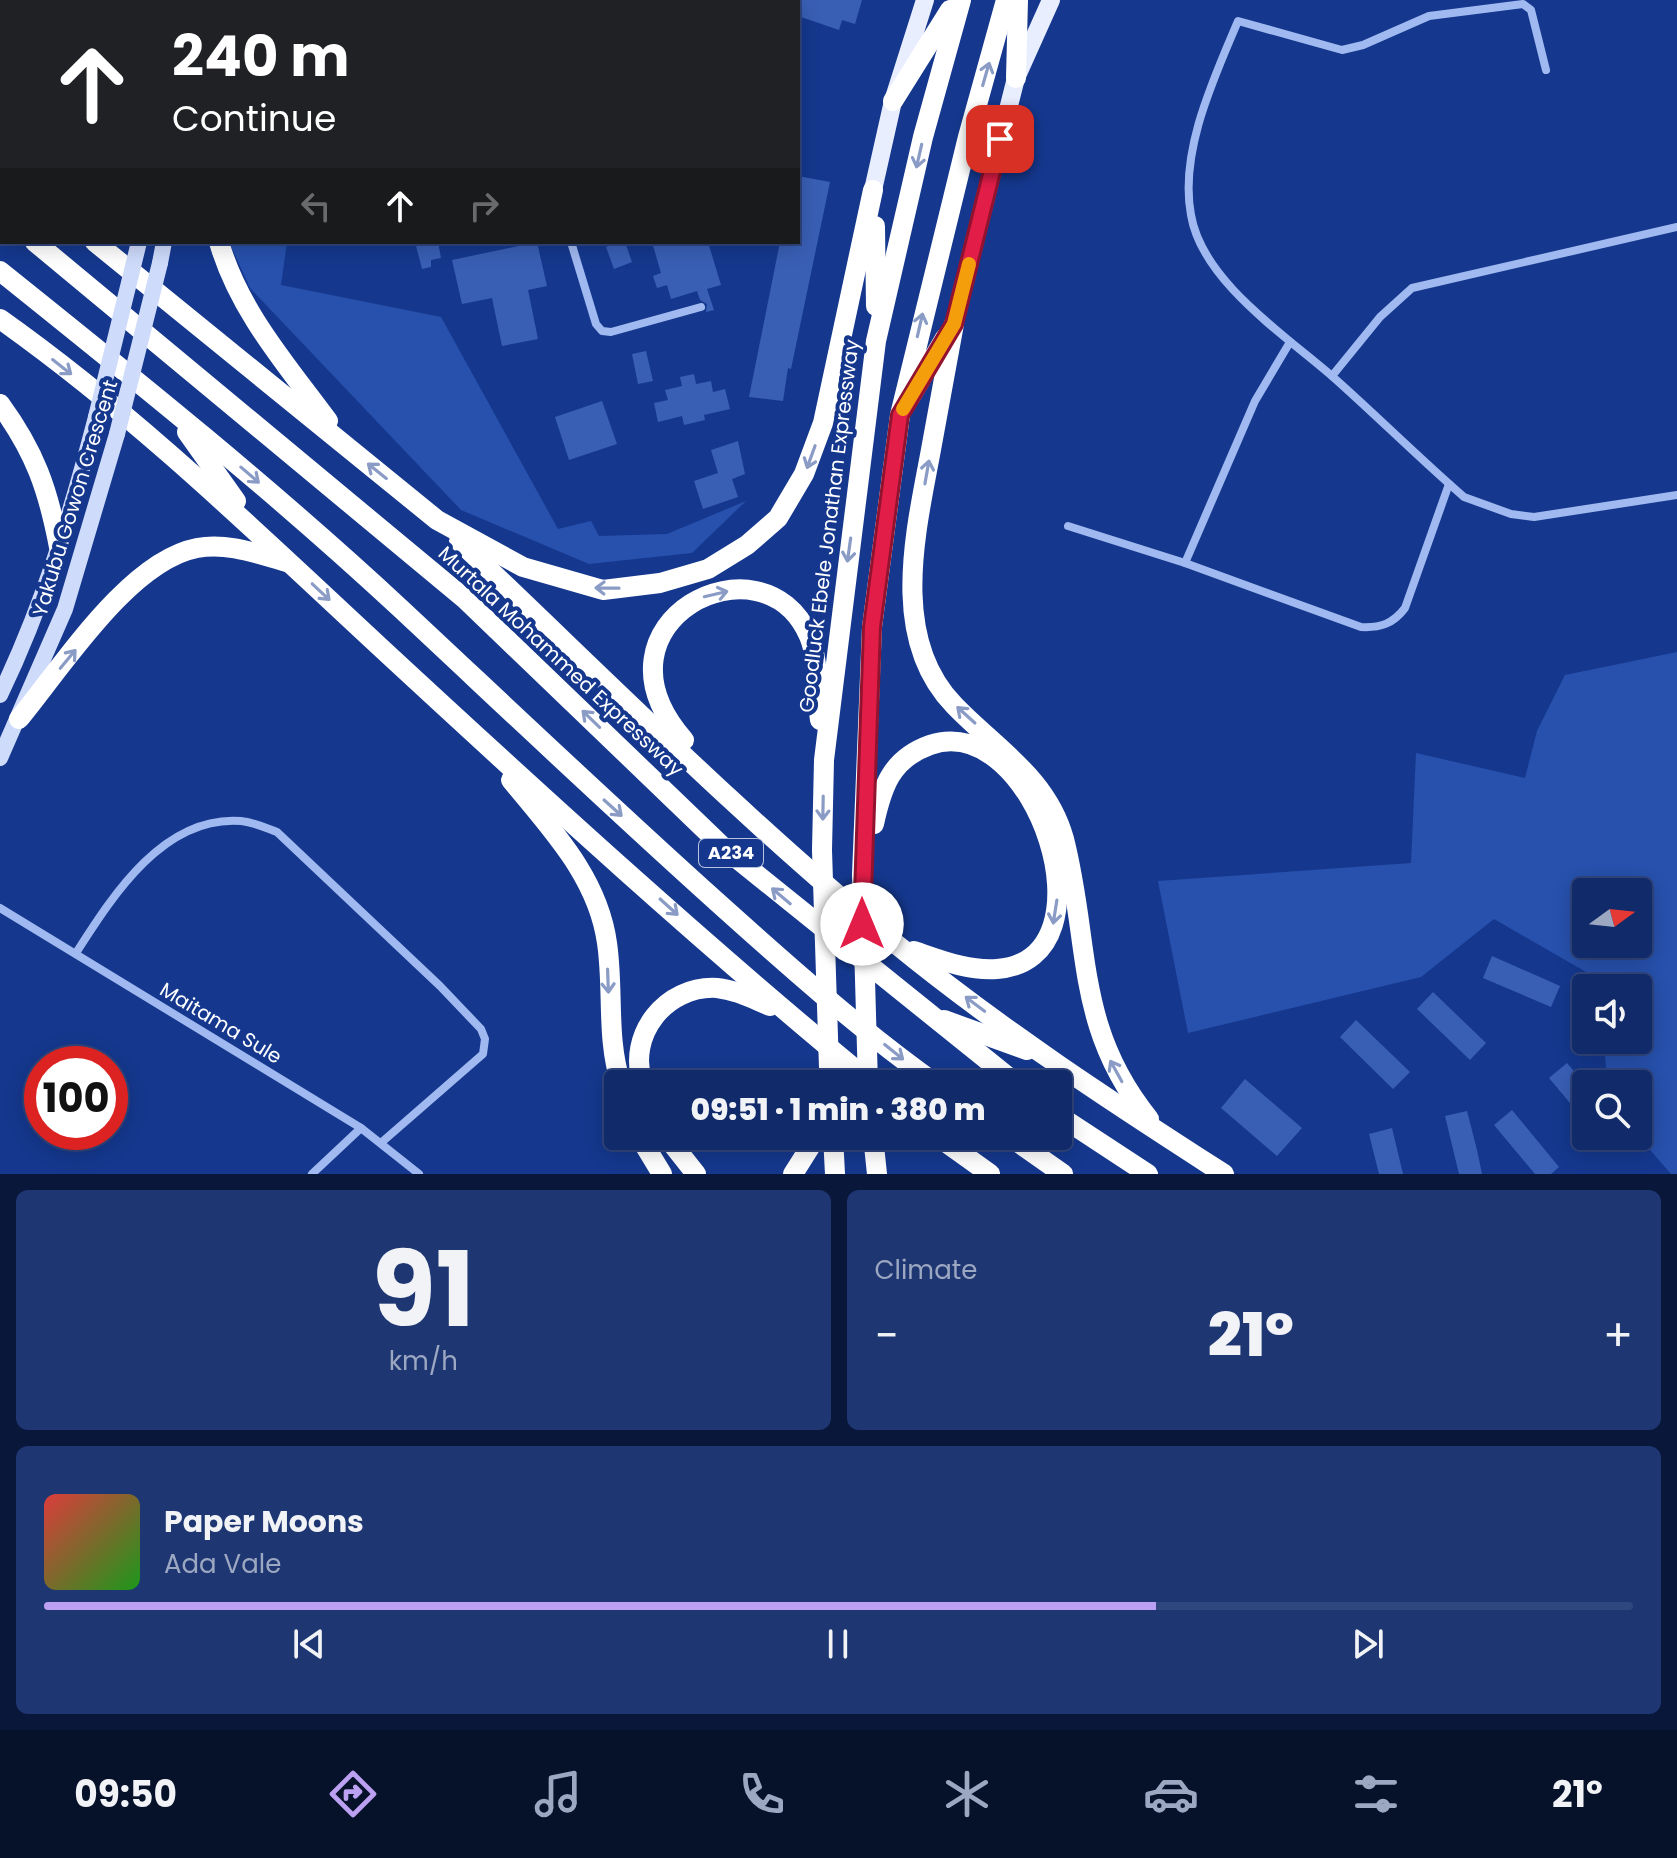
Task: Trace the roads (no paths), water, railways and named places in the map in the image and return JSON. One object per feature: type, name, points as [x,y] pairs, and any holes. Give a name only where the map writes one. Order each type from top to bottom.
[{"type":"highway","points":[[893,101],[958,0]]},
{"type":"highway","name":"Goodluck Ebele Jonathan Expressway","points":[[829,1070],[822,850],[824,760],[876,341],[958,0]]},
{"type":"highway","points":[[870,1070],[862,869],[872,627],[900,415],[964,151],[1006,0]]},
{"type":"highway","points":[[1016,78],[1018,0]]},
{"type":"highway","points":[[873,190],[876,341]]},
{"type":"highway","points":[[97,244],[437,520],[523,567],[603,590],[660,583],[708,569],[747,545],[778,518],[804,474],[823,423],[873,190]]},
{"type":"highway","name":"Murtala Mohammed Expressway","points":[[38,244],[90,284],[465,599],[725,849],[999,1070]]},
{"type":"highway","points":[[57,244],[90,284]]},
{"type":"highway","points":[[220,244],[228,273],[250,315],[345,444]]},
{"type":"highway","points":[[0,271],[168,406],[256,529]]},
{"type":"highway","points":[[0,319],[103,398],[256,529],[485,744],[854,1070]]},
{"type":"highway","points":[[900,415],[954,324]]},
{"type":"highway","points":[[954,324],[914,538],[911,578],[915,621],[923,653],[935,681],[953,704],[1028,773],[1050,803],[1063,838],[1094,1017],[1105,1050],[1133,1099],[1162,1134]]},
{"type":"highway","points":[[0,404],[49,492],[59,547]]},
{"type":"highway","name":"A234","points":[[168,406],[281,503],[775,954],[919,1070]]},
{"type":"highway","name":"Murtala Mohammed Expressway","points":[[437,520],[741,807],[897,945],[1046,1056],[1224,1174]]},
{"type":"highway","points":[[19,719],[130,585],[162,562],[200,547],[240,548],[289,563]]},
{"type":"highway","points":[[741,807],[680,735],[662,707],[654,655],[665,626],[685,605],[712,593],[741,590],[769,596],[793,612],[808,633],[816,659],[824,760]]},
{"type":"highway","points":[[862,869],[886,779],[896,764],[913,751],[935,743],[960,742],[982,749],[1014,778],[1039,814],[1050,839],[1056,869],[1057,916],[1051,930],[1032,953],[1016,964],[999,969],[964,968],[897,945]]},
{"type":"highway","points":[[485,744],[569,851],[593,891],[607,942],[609,1016],[619,1070]]},
{"type":"highway","points":[[641,1070],[639,1051],[648,1025],[662,1007],[698,989],[717,988],[739,993],[788,1014]]},
{"type":"highway","points":[[926,1014],[1046,1056]]},
{"type":"highway","points":[[1072,1124],[1148,1174]]},
{"type":"highway","points":[[647,1150],[662,1174]]},
{"type":"highway","points":[[677,1150],[696,1174]]},
{"type":"highway","points":[[793,1174],[808,1150]]},
{"type":"highway","points":[[834,1150],[835,1174]]},
{"type":"highway","points":[[874,1150],[877,1174]]},
{"type":"highway","points":[[957,1150],[990,1174]]},
{"type":"highway","points":[[1029,1150],[1063,1174]]},
{"type":"main road","points":[[873,190],[893,101],[925,0]]},
{"type":"main road","points":[[954,324],[1016,78],[1051,0]]},
{"type":"main road","name":"Yakubu Gowon Crescent","points":[[0,695],[37,613],[59,547],[96,417],[139,244]]},
{"type":"main road","name":"Yakubu Gowon Crescent","points":[[0,758],[65,609],[117,434],[164,244]]},
{"type":"street","points":[[1546,70],[1531,10],[1523,4],[1429,16],[1342,50],[1238,21],[1200,126],[1189,182],[1190,212],[1204,253],[1226,282],[1464,497],[1488,507],[1534,517],[1677,495]]},
{"type":"street","points":[[1332,376],[1380,317],[1412,288],[1677,227]]},
{"type":"street","points":[[572,244],[596,324],[602,331],[611,332],[701,307]]},
{"type":"street","points":[[1185,563],[1255,401],[1290,342]]},
{"type":"street","points":[[1068,526],[1185,563],[1361,627],[1376,628],[1397,619],[1405,608],[1449,484]]},
{"type":"street","points":[[76,953],[143,862],[169,842],[220,823],[241,821],[277,832],[440,986],[481,1029],[485,1039],[483,1054],[382,1142]]},
{"type":"street","name":"Maitama Sule","points":[[0,908],[361,1128],[419,1174]]},
{"type":"street","points":[[312,1174],[361,1128]]}]
